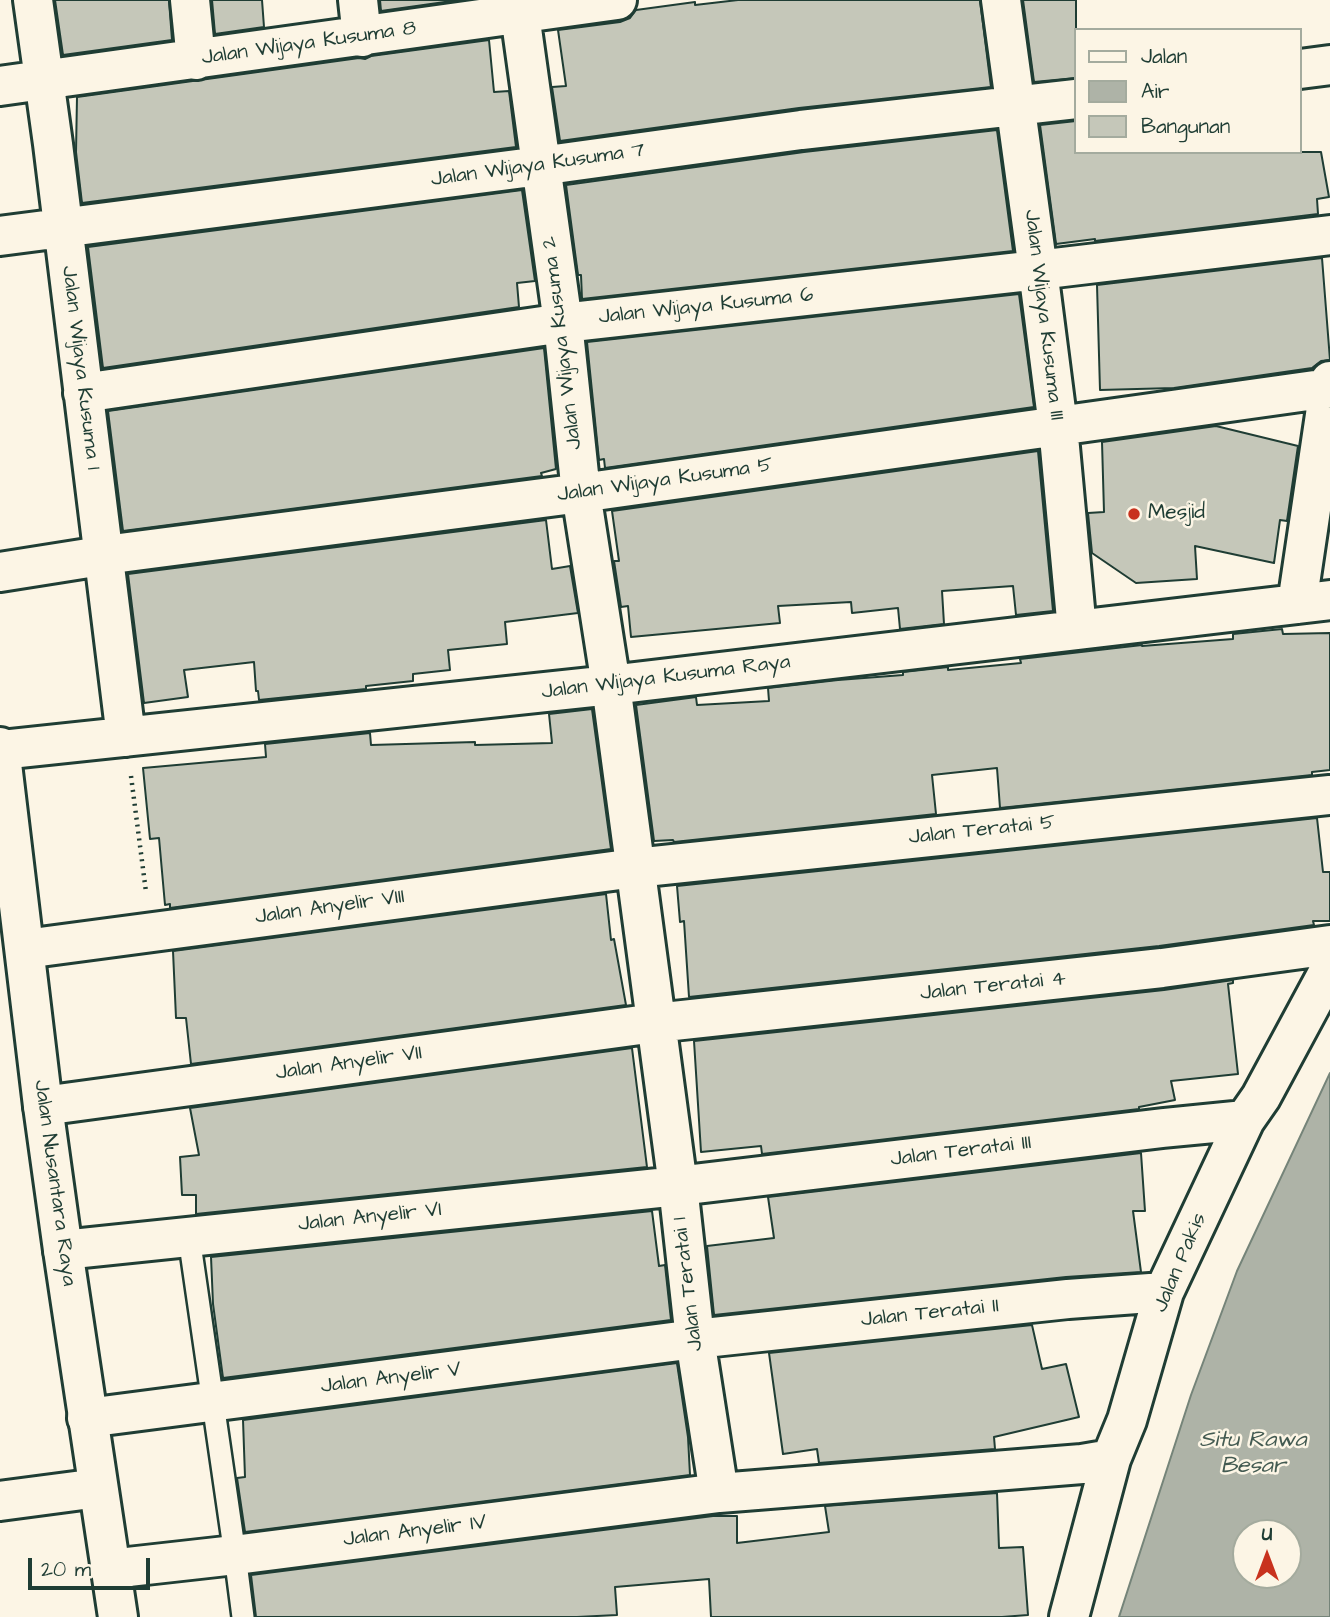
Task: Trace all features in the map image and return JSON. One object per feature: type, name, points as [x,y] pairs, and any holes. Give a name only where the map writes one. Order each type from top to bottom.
[{"type":"main road","name":"Jalan Wijaya Kusuma 1","points":[[33,0],[126,737]]},
{"type":"main road","points":[[190,0],[196,60]]},
{"type":"main road","name":"Jalan Wijaya Kusuma 8","points":[[0,86],[196,60],[360,18],[617,0]]},
{"type":"main road","name":"Jalan Wijaya Kusuma III","points":[[1000,0],[1058,426],[1077,630]]},
{"type":"main road","name":"Jalan Wijaya Kusuma 2","points":[[519,6],[563,323],[581,493],[611,685]]},
{"type":"main road","points":[[1302,69],[1330,65]]},
{"type":"main road","name":"Jalan Wijaya Kusuma 7","points":[[0,236],[801,130],[1074,99]]},
{"type":"main road","name":"Jalan Wijaya Kusuma 6","points":[[83,393],[563,323],[1330,235]]},
{"type":"main road","points":[[1313,602],[1330,381]]},
{"type":"main road","name":"Jalan Wijaya Kusuma 5","points":[[0,572],[1329,388]]},
{"type":"main road","name":"Jalan Wijaya Kusuma Raya","points":[[0,748],[611,685],[1313,602]]},
{"type":"main road","name":"Jalan Teratai 1","points":[[611,685],[678,1186],[695,1339],[719,1493]]},
{"type":"main road","name":"Jalan Nusantara Raya","points":[[0,748],[43,1106],[118,1617]]},
{"type":"main road","name":"Jalan Teratai 5","points":[[635,868],[1330,795]]},
{"type":"main road","name":"Jalan Anyelir VIII","points":[[25,949],[635,868]]},
{"type":"main road","name":"Jalan Teratai 4","points":[[655,1023],[1162,968],[1330,945]]},
{"type":"main road","name":"Jalan Pakis","points":[[1069,1617],[1111,1460],[1127,1420],[1164,1292],[1245,1120],[1261,1097],[1330,969]]},
{"type":"main road","name":"Jalan Anyelir VII","points":[[43,1106],[655,1023]]},
{"type":"main road","name":"Jalan Teratai III","points":[[678,1186],[1245,1120]]},
{"type":"main road","name":"Jalan Anyelir VI","points":[[63,1250],[678,1186]]},
{"type":"main road","name":"Jalan Teratai II","points":[[695,1339],[1068,1298],[1164,1292]]},
{"type":"main road","name":"Jalan Anyelir V","points":[[87,1418],[695,1339]]},
{"type":"main road","points":[[719,1493],[1111,1460]]},
{"type":"main road","points":[[0,1501],[98,1488]]},
{"type":"main road","name":"Jalan Anyelir IV","points":[[110,1570],[719,1493]]},
{"type":"lane","points":[[189,1237],[243,1617]]},
{"type":"path","points":[[126,737],[151,932]]},
{"type":"water","name":"Situ Rawa Besar","points":[[1330,1073],[1330,1617],[1119,1617],[1191,1395],[1237,1271]]},
{"type":"building","points":[[55,0],[169,0],[172,40],[63,55]]},
{"type":"building","points":[[212,0],[262,0],[264,27],[215,34]]},
{"type":"building","points":[[380,0],[459,0],[381,11]]},
{"type":"building","points":[[738,0],[980,0],[991,87],[799,108],[560,141],[552,87],[566,86],[558,30],[620,22],[630,18],[636,10],[695,2],[695,5]]},
{"type":"building","points":[[1023,0],[1076,0],[1074,78],[1034,82]]},
{"type":"building","points":[[489,40],[494,92],[509,91],[516,147],[82,203],[76,152],[77,97]]},
{"type":"building","points":[[1074,121],[1074,154],[1321,152],[1329,197],[1317,199],[1318,214],[1056,244],[1040,125]]},
{"type":"building","points":[[997,130],[1013,251],[582,299],[581,275],[578,275],[566,185],[804,152]]},
{"type":"building","points":[[522,190],[535,281],[517,283],[519,307],[103,368],[88,247]]},
{"type":"building","points":[[1322,258],[1330,360],[1321,361],[1312,368],[1174,388],[1100,390],[1097,285]]},
{"type":"building","points":[[1019,294],[1034,407],[605,468],[604,459],[599,460],[587,342]]},
{"type":"building","points":[[544,348],[556,469],[541,473],[542,476],[123,531],[108,411]]},
{"type":"building","points":[[1216,426],[1298,446],[1287,521],[1280,520],[1274,563],[1195,546],[1197,579],[1136,583],[1092,553],[1088,513],[1104,512],[1102,442]]},
{"type":"building","points":[[1038,451],[1053,611],[1016,615],[1013,586],[942,591],[944,624],[900,629],[898,608],[852,613],[851,602],[778,606],[780,623],[631,637],[628,606],[621,607],[614,561],[619,561],[612,511]]},
{"type":"building","points":[[546,520],[552,569],[570,566],[578,613],[505,622],[507,644],[448,650],[450,670],[413,674],[413,681],[366,686],[366,689],[259,700],[254,662],[184,670],[188,697],[144,703],[128,574]]},
{"type":"building","points":[[1282,629],[1283,634],[1330,633],[1330,770],[1312,772],[1312,775],[1000,808],[997,768],[932,775],[936,814],[674,842],[654,841],[636,705],[696,697],[697,705],[769,701],[768,688],[903,675],[903,672],[948,667],[948,670],[1021,663],[1020,659],[1142,645],[1233,639],[1233,634]]},
{"type":"building","points":[[592,709],[611,849],[170,908],[170,904],[165,905],[159,838],[150,839],[143,768],[266,757],[265,744],[370,733],[371,745],[552,743],[549,714]]},
{"type":"building","points":[[1317,818],[1323,872],[1330,872],[1330,921],[1313,921],[1314,925],[1159,946],[689,997],[684,921],[680,922],[677,886]]},
{"type":"building","points":[[606,894],[611,940],[614,939],[626,1005],[191,1064],[186,1018],[176,1018],[173,951]]},
{"type":"building","points":[[1233,980],[1233,983],[1228,984],[1238,1074],[1171,1081],[1175,1100],[1139,1109],[762,1154],[761,1146],[701,1152],[694,1041],[1164,990]]},
{"type":"building","points":[[632,1048],[647,1167],[196,1214],[196,1195],[182,1195],[180,1157],[199,1155],[190,1108]]},
{"type":"building","points":[[1141,1153],[1145,1211],[1133,1211],[1141,1272],[1066,1277],[714,1315],[707,1246],[774,1238],[768,1197]]},
{"type":"building","points":[[652,1211],[659,1266],[665,1265],[671,1320],[223,1378],[213,1304],[211,1257]]},
{"type":"building","points":[[1032,1325],[1042,1369],[1066,1364],[1079,1417],[994,1437],[995,1449],[819,1463],[817,1449],[783,1454],[769,1353]]},
{"type":"building","points":[[677,1363],[688,1437],[690,1475],[245,1532],[237,1478],[245,1477],[243,1420]]},
{"type":"building","points":[[997,1493],[999,1548],[1023,1547],[1028,1615],[711,1617],[709,1579],[615,1587],[617,1615],[256,1617],[251,1575],[713,1516],[737,1516],[737,1543],[829,1532],[825,1506]]},
{"type":"place","name":"Mesjid","points":[[1134,514]]}]
